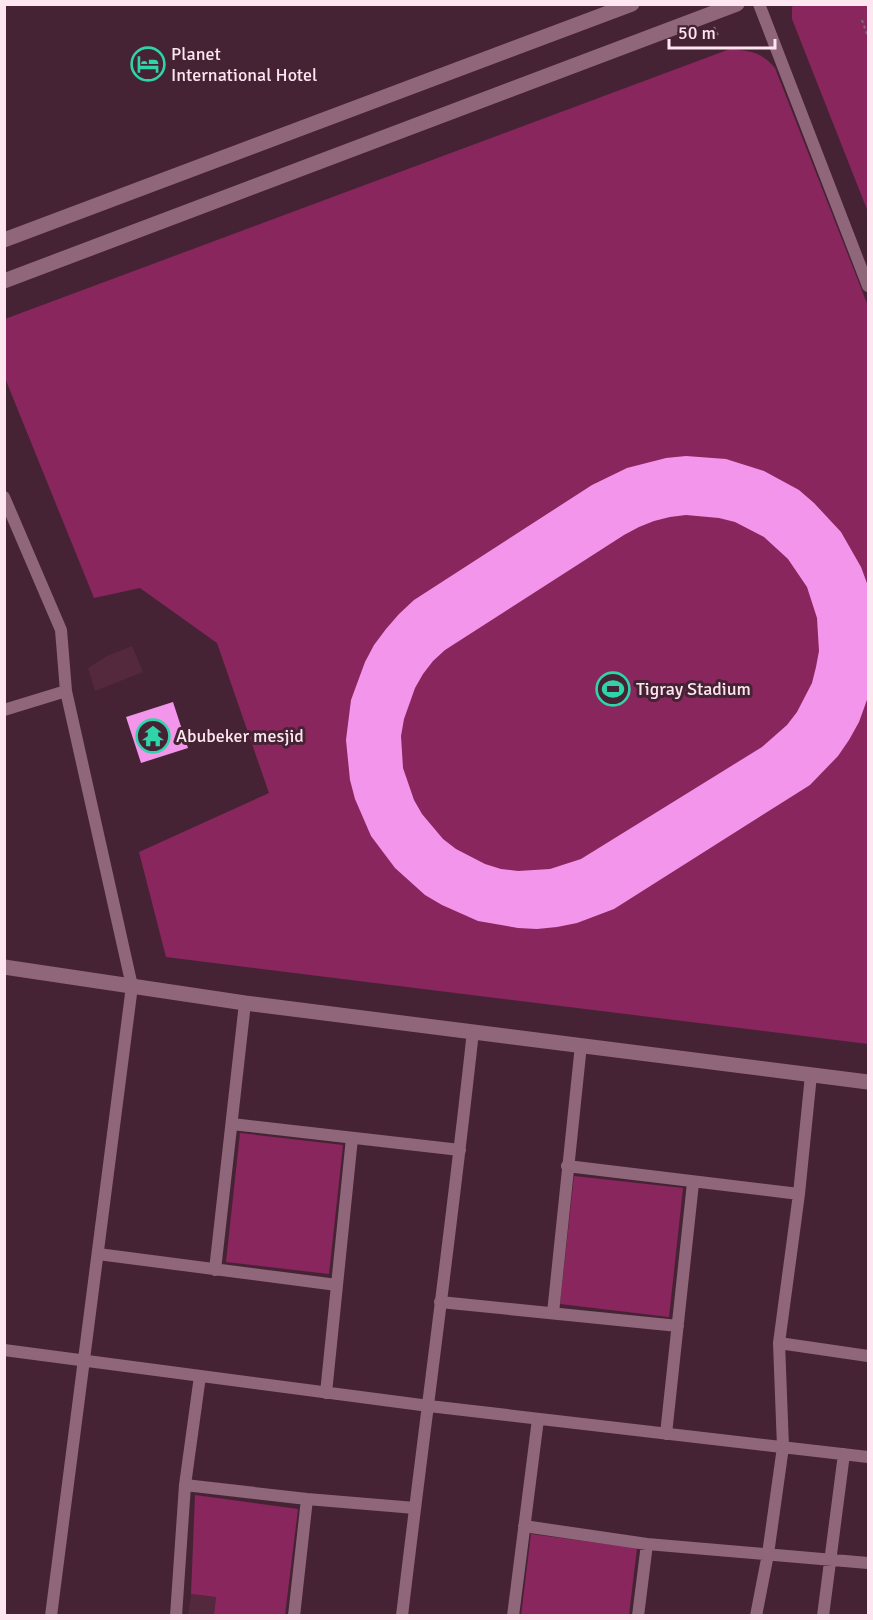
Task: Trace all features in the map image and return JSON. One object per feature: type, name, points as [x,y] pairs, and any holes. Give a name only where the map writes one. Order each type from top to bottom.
[{"type":"street","points":[[4,240],[632,4]]},
{"type":"street","points":[[4,280],[737,4]]},
{"type":"street","points":[[759,4],[868,286]]},
{"type":"street","points":[[4,496],[61,630],[66,691],[132,986],[51,1616]]},
{"type":"street","points":[[4,710],[66,691]]},
{"type":"street","points":[[4,967],[245,1003],[868,1082]]},
{"type":"street","points":[[215,1270],[245,1003]]},
{"type":"street","points":[[402,1616],[473,1031]]},
{"type":"street","points":[[552,1313],[580,1045]]},
{"type":"street","points":[[756,1616],[768,1554],[783,1447],[779,1343],[811,1075]]},
{"type":"street","points":[[232,1124],[460,1150]]},
{"type":"street","points":[[326,1393],[352,1138]]},
{"type":"street","points":[[567,1166],[798,1194]]},
{"type":"street","points":[[666,1434],[693,1183]]},
{"type":"street","points":[[98,1254],[337,1284]]},
{"type":"street","points":[[440,1302],[678,1326]]},
{"type":"street","points":[[779,1343],[868,1356]]},
{"type":"street","points":[[4,1350],[429,1406],[868,1457]]},
{"type":"street","points":[[176,1616],[185,1485],[200,1376]]},
{"type":"street","points":[[513,1616],[538,1419]]},
{"type":"street","points":[[823,1616],[844,1454]]},
{"type":"street","points":[[185,1485],[415,1508]]},
{"type":"street","points":[[294,1616],[307,1499]]},
{"type":"street","points":[[524,1526],[648,1544],[868,1563]]},
{"type":"street","points":[[638,1616],[648,1544]]},
{"type":"path","points":[[862,20],[868,37]]},
{"type":"shaded area","points":[[794,5],[868,5],[868,212],[792,19]]},
{"type":"shaded area","points":[[730,49],[755,53],[775,68],[868,306],[868,1044],[166,957],[139,852],[269,793],[217,643],[140,588],[94,598],[5,378],[5,319]]},
{"type":"shaded area","points":[[132,646],[143,672],[95,691],[88,668],[107,656]]},
{"type":"shaded area","points":[[240,1133],[343,1145],[329,1274],[226,1262]]},
{"type":"shaded area","points":[[574,1176],[683,1188],[669,1317],[560,1304]]},
{"type":"shaded area","points":[[195,1495],[298,1509],[285,1615],[214,1615],[216,1597],[191,1594]]},
{"type":"shaded area","points":[[531,1534],[637,1548],[629,1615],[521,1616]]},
{"type":"shaded area","points":[[191,1594],[216,1597],[214,1615],[188,1616]]},
{"type":"building","points":[[686,456],[726,459],[764,471],[799,490],[841,532],[861,567],[868,586],[868,697],[859,722],[838,756],[810,785],[614,909],[577,923],[537,929],[478,921],[442,905],[425,895],[395,868],[371,836],[355,799],[350,780],[346,740],[351,700],[365,662],[386,629],[414,600],[592,485],[627,468],[666,458]],"holes":[[[686,515],[735,522],[764,537],[788,559],[807,587],[817,618],[819,651],[812,683],[797,712],[787,725],[762,747],[581,859],[550,869],[518,871],[501,869],[485,864],[456,849],[443,839],[422,814],[414,800],[403,768],[401,736],[404,719],[415,688],[433,661],[445,650],[639,527],[654,521]]]},
{"type":"building","points":[[173,702],[188,748],[141,763],[126,717]]},
{"type":"place","name":"Planet International Hotel","points":[[148,64]]},
{"type":"place","name":"Tigray Stadium","points":[[613,689]]},
{"type":"place","name":"Abubeker mesjid","points":[[153,736]]}]
